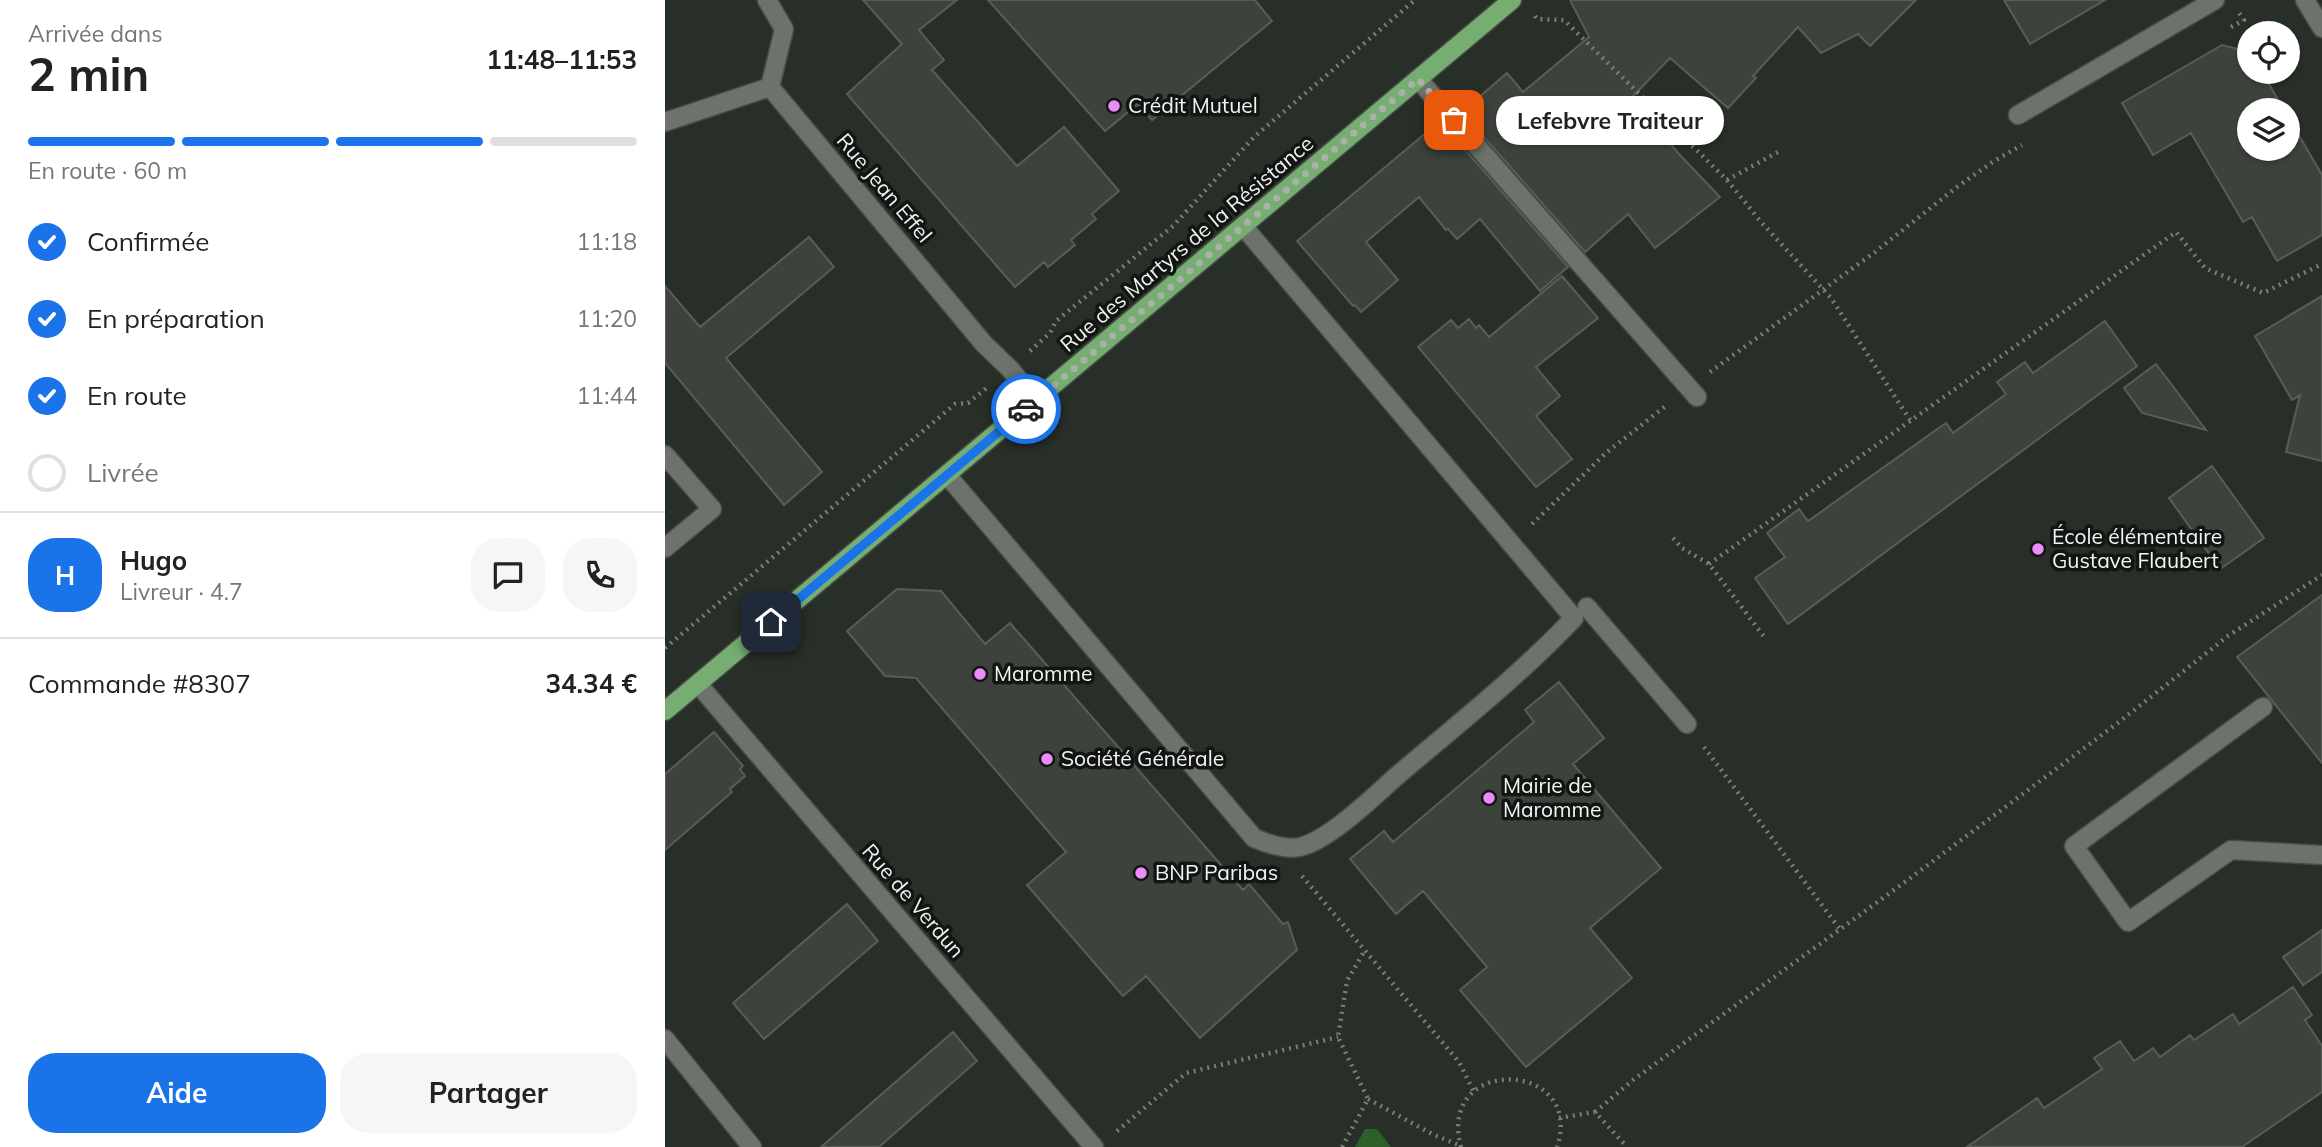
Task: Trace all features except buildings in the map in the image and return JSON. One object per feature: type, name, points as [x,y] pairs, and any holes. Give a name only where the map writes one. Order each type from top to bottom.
[{"type":"main road","name":"Rue des Martyrs de la Résistance","points":[[665,711],[1512,0]]},
{"type":"street","points":[[665,122],[771,87],[784,29],[768,0]]},
{"type":"street","points":[[2018,115],[2215,0]]},
{"type":"street","points":[[2305,0],[2322,28]]},
{"type":"street","points":[[1418,79],[1693,393]]},
{"type":"street","name":"Rue Jean Effel","points":[[771,87],[984,344],[1037,400]]},
{"type":"street","points":[[947,475],[1254,838],[1275,846],[1299,847],[1316,841],[1355,812],[1537,657],[1574,618],[1243,226]]},
{"type":"street","points":[[665,455],[712,509],[665,548]]},
{"type":"street","points":[[1587,607],[1687,724]]},
{"type":"street","name":"Rue de Verdun","points":[[698,684],[1101,1143]]},
{"type":"street","points":[[2263,707],[2074,846],[2128,922],[2231,850],[2322,855]]},
{"type":"street","points":[[665,1039],[752,1147]]},
{"type":"path","points":[[1056,321],[1173,226],[1254,137],[1415,0]]},
{"type":"path","points":[[1530,10],[1538,19],[1564,20],[1727,180],[1846,320],[1911,421]]},
{"type":"path","points":[[2220,33],[2244,20],[2238,10]]},
{"type":"path","points":[[1512,544],[1607,452],[1693,393],[1822,289],[1875,252],[1957,187],[2026,143]]},
{"type":"path","points":[[1727,180],[1778,152]]},
{"type":"path","points":[[1709,564],[2176,232],[2204,268],[2263,293],[2322,264]]},
{"type":"path","points":[[665,648],[955,404]]},
{"type":"path","points":[[1673,538],[1682,548],[1709,564],[1765,638]]},
{"type":"path","points":[[1559,1118],[1595,1112],[1633,1080],[2119,722],[2228,636],[2322,575]]},
{"type":"path","points":[[1687,724],[1839,928]]},
{"type":"path","points":[[1275,846],[1459,1062],[1474,1092]]},
{"type":"path","points":[[1365,950],[1347,981],[1338,1037],[1368,1099],[1461,1147]]},
{"type":"path","points":[[1101,1143],[1186,1073],[1338,1037]]},
{"type":"path","points":[[1461,1147],[1458,1135],[1460,1114],[1474,1092],[1486,1082],[1513,1078],[1526,1080],[1541,1088],[1557,1107],[1561,1131],[1557,1147]]},
{"type":"path","points":[[1342,1147],[1368,1099]]},
{"type":"path","points":[[1595,1112],[1627,1147]]},
{"type":"green space","points":[[1365,1129],[1377,1129],[1391,1147],[1355,1147]]},
{"type":"way so far","points":[[1026,409],[1418,79],[1454,120]]},
{"type":"place","name":"Crédit Mutuel","points":[[1114,106]]},
{"type":"place","name":"Lefebvre Traiteur","points":[[1454,120]]},
{"type":"place","name":"École élémentaire Gustave Flaubert","points":[[2038,549]]},
{"type":"place","name":"Maromme","points":[[980,674]]},
{"type":"place","name":"Société Générale","points":[[1047,759]]},
{"type":"place","name":"Mairie de Maromme","points":[[1489,798]]},
{"type":"place","name":"BNP Paribas","points":[[1141,873]]},
{"type":"route","points":[[771,622],[1026,409]]}]
